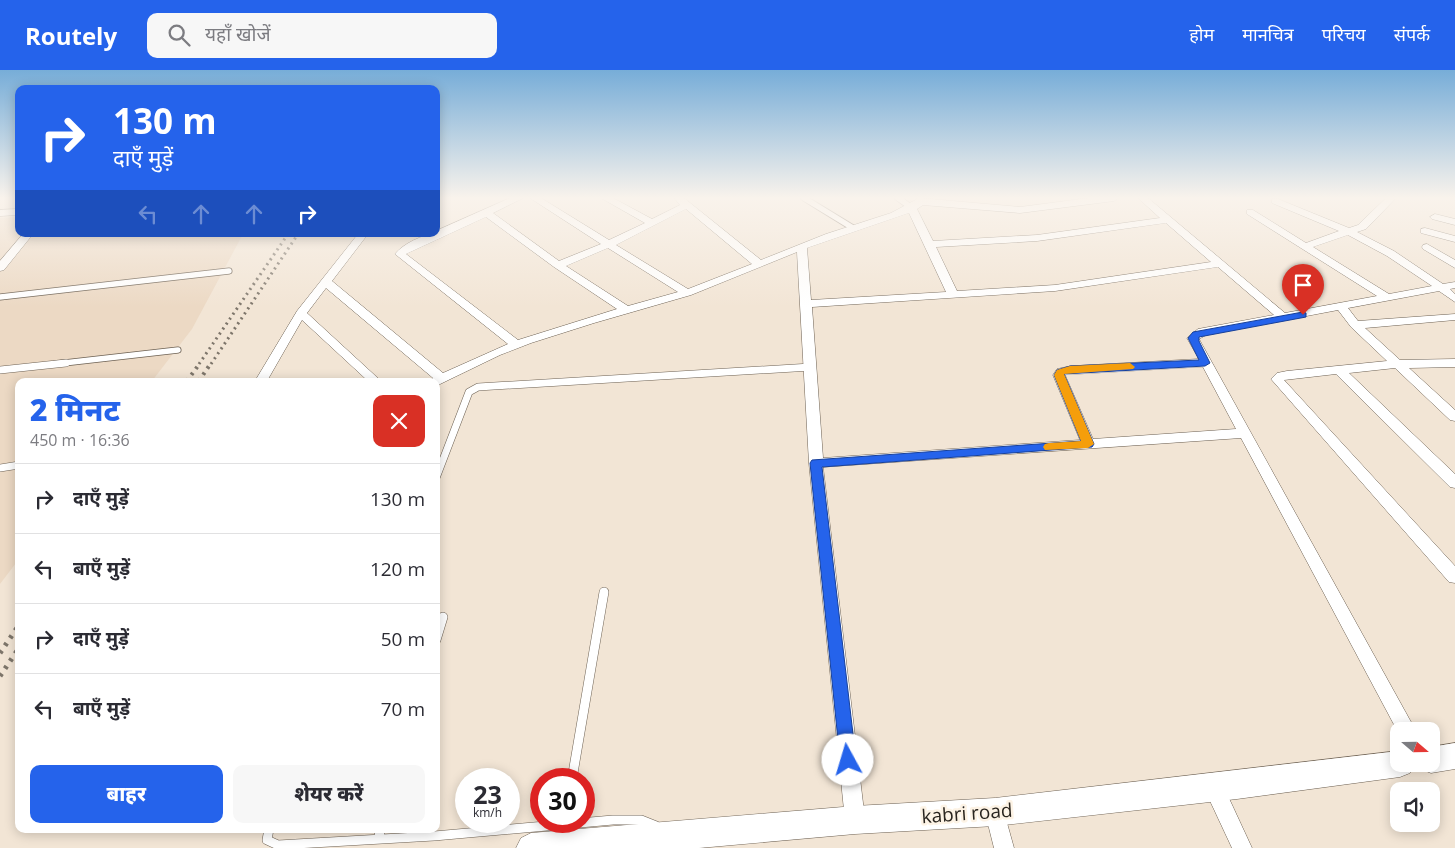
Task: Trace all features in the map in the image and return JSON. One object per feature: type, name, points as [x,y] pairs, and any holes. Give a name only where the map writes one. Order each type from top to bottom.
[{"type":"street","points":[[516,234],[558,265],[626,309]]},
{"type":"street","points":[[594,234],[687,293]]},
{"type":"street","points":[[558,265],[630,234]]},
{"type":"street","points":[[723,234],[759,264]]},
{"type":"street","points":[[440,379],[483,357],[516,344],[626,309],[687,293],[836,234]]},
{"type":"street","points":[[925,234],[953,294]]},
{"type":"street","points":[[930,244],[1036,238],[1063,234]]},
{"type":"street","points":[[1184,234],[1284,318]]},
{"type":"street","points":[[1287,234],[1388,298]]},
{"type":"street","points":[[1306,246],[1343,234]]},
{"type":"street","points":[[1354,234],[1448,287],[1455,299]]},
{"type":"street","points":[[1436,234],[1455,240]]},
{"type":"street","points":[[0,268],[26,237]]},
{"type":"street","points":[[263,378],[301,313],[362,237]]},
{"type":"street","points":[[432,237],[405,249],[400,254],[516,344]]},
{"type":"street","points":[[1427,246],[1455,265]]},
{"type":"street","points":[[802,247],[816,463],[855,820]]},
{"type":"street","points":[[806,304],[1055,288],[1220,264]]},
{"type":"street","points":[[326,282],[437,378]]},
{"type":"street","points":[[1402,722],[1193,338],[1196,334],[1448,287]]},
{"type":"street","points":[[1341,307],[1355,325],[1455,417]]},
{"type":"street","points":[[301,313],[372,378]]},
{"type":"street","points":[[1355,325],[1455,317]]},
{"type":"street","points":[[1088,444],[1059,375],[1060,372],[1205,363]]},
{"type":"street","points":[[1455,363],[1399,364],[1284,375],[1278,379],[1455,577]]},
{"type":"street","points":[[1339,370],[1455,483]]},
{"type":"street","points":[[1440,404],[1455,403]]},
{"type":"street","points":[[816,463],[1246,433]]},
{"type":"street","points":[[1440,758],[1455,756]]},
{"type":"street","name":"kabri road","points":[[531,848],[855,820],[995,812],[1214,788],[1390,765]]},
{"type":"street","points":[[1214,788],[1242,848]]},
{"type":"street","points":[[995,812],[1004,848]]},
{"type":"street","points":[[650,848],[678,834]]},
{"type":"lane","points":[[0,297],[229,272]]},
{"type":"lane","points":[[0,370],[178,350]]},
{"type":"lane","points":[[440,468],[469,392],[478,387],[811,367]]},
{"type":"lane","points":[[0,468],[15,466]]},
{"type":"lane","points":[[574,768],[604,592]]},
{"type":"lane","points":[[440,627],[443,617]]},
{"type":"lane","points":[[595,821],[641,820],[678,834]]},
{"type":"lane","points":[[440,830],[530,825]]},
{"type":"lane","points":[[268,833],[267,840],[278,845],[397,833]]},
{"type":"shaded area","points":[[0,234],[15,234],[15,237],[241,237],[192,329],[154,378],[15,378],[15,564],[0,584]]},
{"type":"railway","points":[[199,364],[286,237]]},
{"type":"railway","points":[[211,364],[296,237]]},
{"type":"railway","points":[[189,378],[200,363]]},
{"type":"railway","points":[[201,378],[211,363]]},
{"type":"railway","points":[[0,653],[15,631]]},
{"type":"railway","points":[[0,676],[15,654]]},
{"type":"slow traffic","points":[[1049,447],[1088,444],[1059,375],[1060,372],[1130,367]]},
{"type":"route","points":[[848,760],[816,463],[1088,444],[1059,375],[1060,372],[1205,363],[1193,338],[1196,334],[1303,315]]}]
